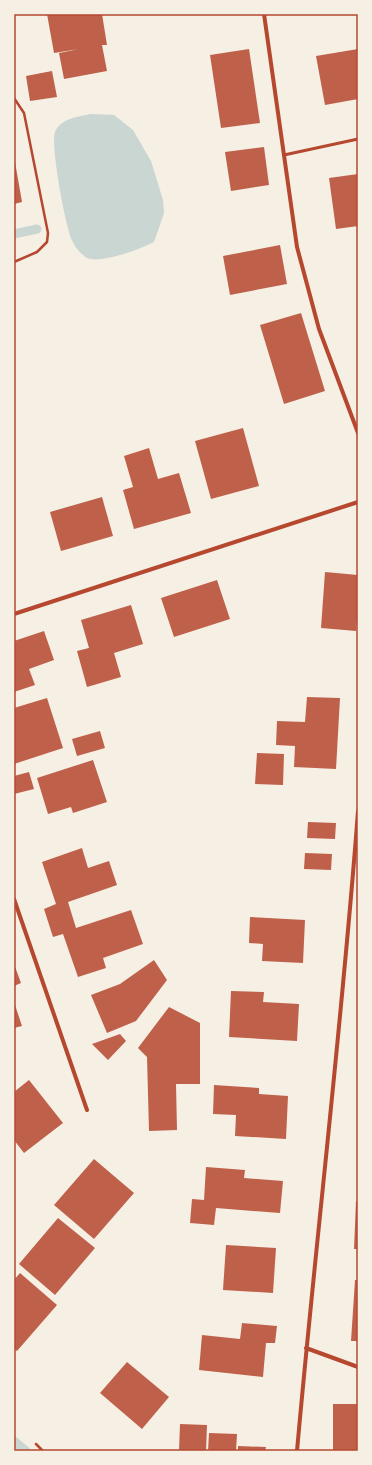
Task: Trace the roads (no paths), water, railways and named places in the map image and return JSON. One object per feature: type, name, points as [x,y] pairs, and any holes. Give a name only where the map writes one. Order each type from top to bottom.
[{"type":"street","points":[[264,14],[299,255],[319,329],[358,433]]},
{"type":"street","points":[[14,614],[358,502]]},
{"type":"street","points":[[297,1451],[350,916],[358,811]]},
{"type":"street","points":[[14,899],[87,1110]]},
{"type":"street","points":[[306,1348],[358,1368]]},
{"type":"lane","points":[[284,155],[358,139]]},
{"type":"waterway","points":[[14,234],[37,229]]},
{"type":"waterway","points":[[14,1441],[26,1451]]}]
